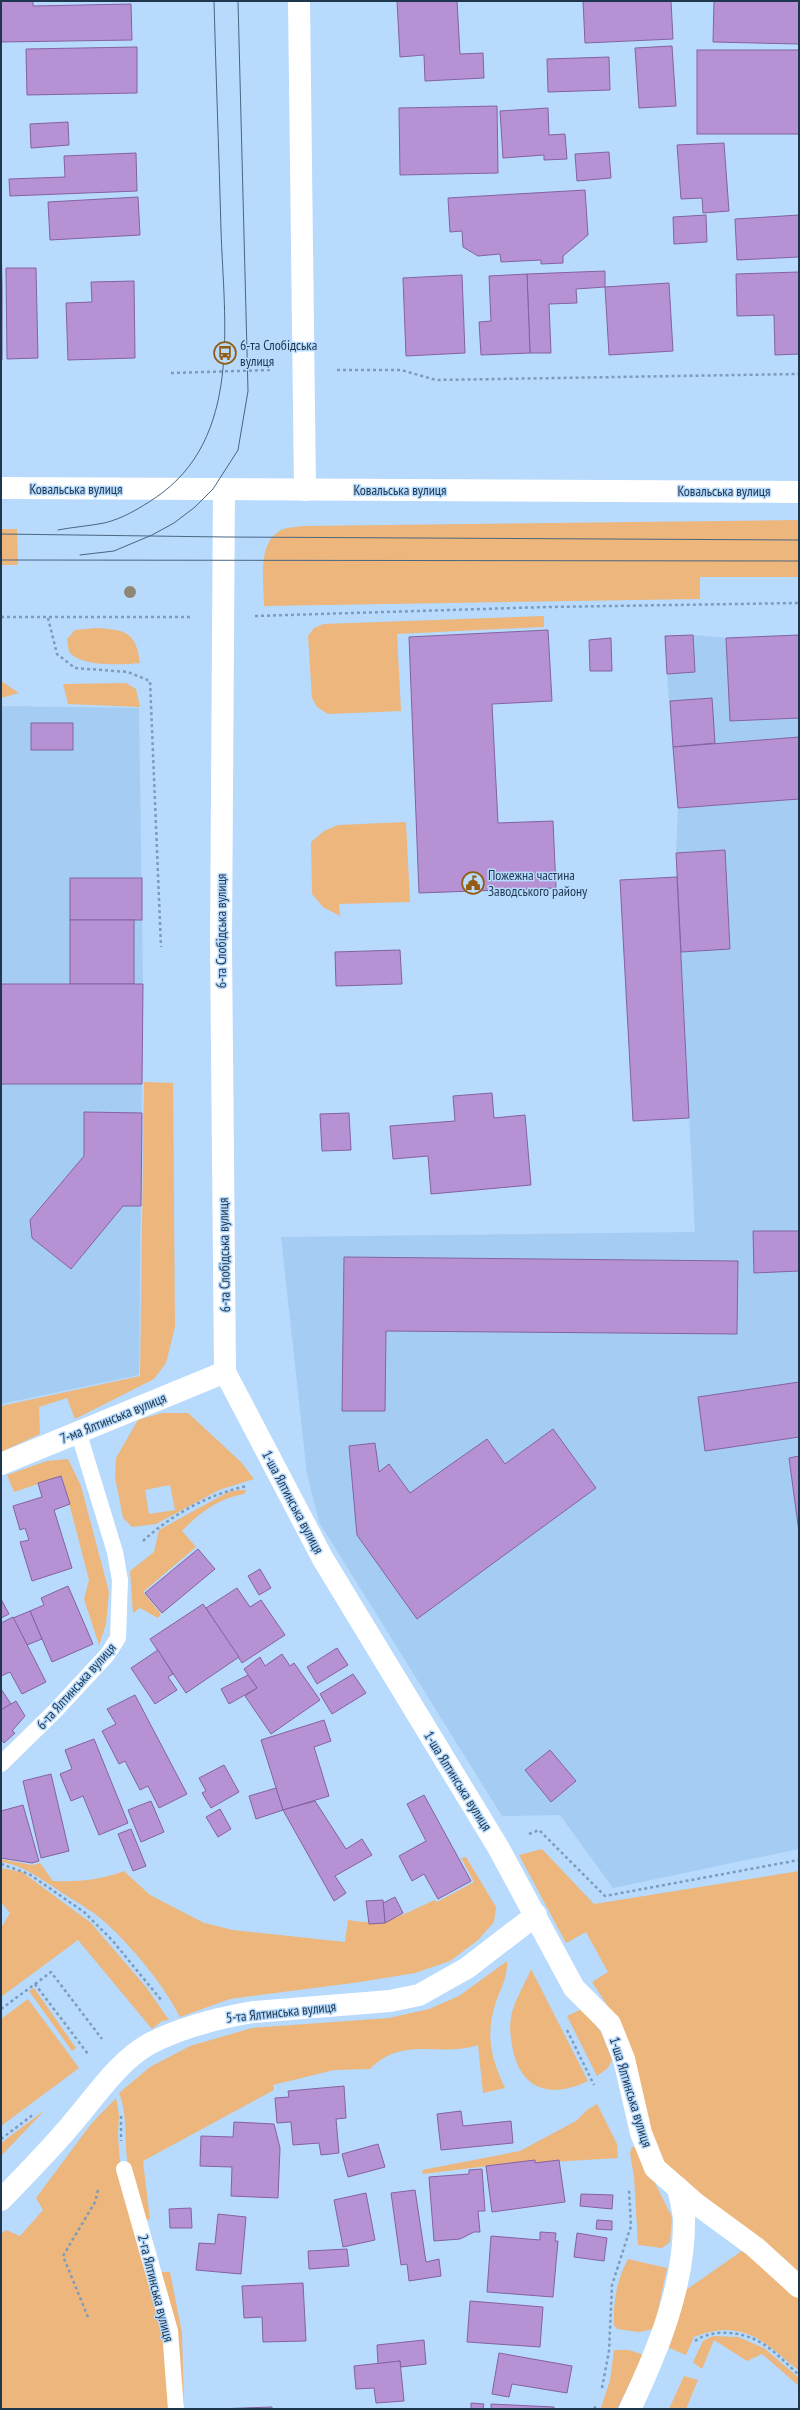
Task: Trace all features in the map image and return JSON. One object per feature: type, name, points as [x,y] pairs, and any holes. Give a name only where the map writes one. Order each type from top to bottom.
[{"type":"street","points":[[299,1],[306,490]]},
{"type":"street","name":"Ковальська вулиця","points":[[1,488],[799,492]]},
{"type":"street","name":"6-та Слобідська вулиця","points":[[224,490],[220,943],[225,1372]]},
{"type":"street","name":"7-ма Ялтинська вулиця","points":[[1,1464],[78,1431],[225,1372]]},
{"type":"street","name":"1-ша Ялтинська вулиця","points":[[225,1372],[323,1559],[498,1847],[536,1915],[577,1994],[610,2024],[624,2059],[642,2133],[655,2168],[678,2188],[755,2247],[799,2287]]},
{"type":"street","name":"5-та Ялтинська вулиця","points":[[1,2200],[48,2151],[106,2082],[139,2051],[178,2031],[206,2022],[253,2012],[390,2001],[419,1995],[467,1968],[536,1915]]},
{"type":"street","points":[[630,2409],[662,2334],[674,2294],[680,2263],[684,2218],[678,2188]]},
{"type":"lane","name":"6-та Ялтинська вулиця","points":[[1,1764],[55,1711],[107,1655],[118,1638],[120,1580],[115,1552],[78,1431]]},
{"type":"lane","name":"2-га Ялтинська вулиця","points":[[124,2169],[170,2331],[176,2409]]},
{"type":"path","points":[[171,373],[304,370],[401,370],[436,380],[799,374]]},
{"type":"path","points":[[1,617],[48,618],[223,615],[799,603]]},
{"type":"path","points":[[48,618],[57,654],[75,668],[128,672],[150,681],[161,947]]},
{"type":"path","points":[[115,1552],[138,1546],[160,1525],[223,1491],[249,1485]]},
{"type":"path","points":[[498,1847],[540,1830],[604,1896],[799,1860]]},
{"type":"path","points":[[1,1864],[29,1874],[88,1916],[112,1940],[164,2004],[178,2031]]},
{"type":"path","points":[[1,2009],[51,1972],[102,2041]]},
{"type":"path","points":[[35,1984],[106,2082],[117,2094],[119,2099],[124,2169]]},
{"type":"path","points":[[116,2141],[121,2139]]},
{"type":"path","points":[[88,2316],[62,2256],[95,2202],[99,2188]]},
{"type":"path","points":[[693,2347],[696,2340],[713,2333],[738,2334],[765,2345],[799,2375]]},
{"type":"shaded area","points":[[799,520],[799,577],[700,577],[700,599],[264,606],[263,574],[265,552],[269,542],[275,534],[289,528],[305,526]]},
{"type":"shaded area","points":[[1,529],[17,529],[18,565],[1,565]]},
{"type":"shaded area","points":[[544,616],[544,627],[397,634],[401,711],[328,714],[317,707],[312,698],[308,636],[314,628],[324,624]]},
{"type":"shaded area","points":[[96,628],[115,630],[127,634],[136,644],[140,663],[102,664],[82,660],[74,656],[69,651],[67,639],[75,630]]},
{"type":"shaded area","points":[[693,635],[726,638],[799,635],[799,1849],[613,1888],[560,1815],[502,1816],[319,1522],[307,1474],[281,1237],[695,1232],[676,853],[678,808],[667,674]]},
{"type":"shaded area","points":[[1,681],[19,693],[1,698]]},
{"type":"shaded area","points":[[126,683],[136,689],[140,707],[68,704],[63,684]]},
{"type":"shaded area","points":[[1,706],[139,708],[143,984],[139,1375],[1,1404]]},
{"type":"shaded area","points":[[406,822],[410,902],[339,904],[340,916],[323,907],[312,894],[311,842],[324,831],[338,825]]},
{"type":"shaded area","points":[[144,1082],[173,1083],[175,1327],[166,1363],[154,1379],[75,1419],[67,1398],[39,1407],[40,1434],[1,1452],[1,1406],[140,1376]]},
{"type":"shaded area","points":[[162,1413],[188,1413],[241,1462],[254,1479],[219,1490],[156,1524],[132,1527],[123,1518],[115,1477],[116,1458],[138,1420]],"holes":[[[170,1485],[175,1510],[149,1514],[145,1490]]]},
{"type":"shaded area","points":[[68,1459],[81,1486],[109,1592],[106,1624],[99,1645],[84,1599],[89,1580],[62,1476],[14,1492],[7,1475],[47,1461]]},
{"type":"shaded area","points":[[246,1490],[244,1494],[226,1499],[202,1512],[182,1531],[196,1547],[143,1592],[161,1614],[158,1618],[140,1608],[133,1613],[130,1571],[154,1552],[159,1530],[228,1492]]},
{"type":"shaded area","points":[[542,1849],[594,1904],[799,1871],[799,2276],[660,2162],[622,2028],[592,1982],[608,1972],[586,1932],[566,1943],[519,1855]]},
{"type":"shaded area","points":[[466,1857],[496,1907],[494,1922],[478,1940],[450,1961],[415,1973],[360,1982],[230,1999],[180,2017],[165,1992],[147,1967],[126,1943],[100,1918],[30,1872],[1,1862],[1,1859],[32,1865],[40,1863],[53,1881],[90,1880],[124,1871],[150,1895],[204,1923],[233,1930],[345,1942],[348,1920],[362,1922],[384,1921],[403,1915],[435,1900],[437,1902],[474,1882],[461,1858]]},
{"type":"shaded area","points":[[1,1868],[22,1872],[91,1923],[146,1987],[169,2020],[162,2021],[152,2029],[78,1940],[1,1997],[1,1928],[10,1913],[1,1902]]},
{"type":"shaded area","points":[[507,1961],[506,1976],[493,2011],[490,2034],[493,2055],[505,2088],[483,2093],[478,2045],[463,2048],[409,2050],[396,2053],[383,2059],[370,2069],[334,2070],[273,2085],[274,2090],[143,2161],[150,2219],[144,2221],[127,2160],[124,2112],[119,2093],[150,2067],[190,2046],[252,2028],[389,2018],[429,2009],[459,1996]]},
{"type":"shaded area","points":[[531,1969],[588,2081],[563,2089],[551,2090],[541,2088],[531,2083],[517,2064],[511,2038],[511,2017],[517,1999]]},
{"type":"shaded area","points":[[34,1988],[76,2048],[72,2051],[29,1991]]},
{"type":"shaded area","points":[[28,1999],[79,2068],[1,2126],[1,2019]]},
{"type":"shaded area","points":[[582,2009],[601,2032],[612,2060],[608,2068],[597,2076],[567,2016]]},
{"type":"shaded area","points":[[116,2098],[119,2114],[118,2136],[122,2187],[159,2304],[171,2409],[1,2409],[1,2234],[6,2230],[20,2236],[43,2210],[36,2198],[91,2124]]},
{"type":"shaded area","points":[[597,2104],[617,2144],[618,2158],[535,2163],[535,2160],[423,2174],[422,2170],[520,2151],[576,2121],[587,2110]]},
{"type":"shaded area","points":[[45,2110],[1,2156],[1,2143]]},
{"type":"shaded area","points":[[632,2147],[637,2147],[672,2217],[670,2242],[662,2248],[638,2245],[634,2177],[630,2153]]},
{"type":"shaded area","points":[[746,2248],[799,2297],[799,2371],[775,2350],[763,2342],[739,2331],[726,2330],[711,2332],[694,2337],[686,2355],[669,2348],[686,2290]]},
{"type":"shaded area","points":[[628,2259],[667,2268],[654,2329],[639,2332],[617,2329],[614,2325],[616,2291]]},
{"type":"shaded area","points":[[159,2272],[170,2272],[182,2333],[184,2409],[180,2409]]},
{"type":"shaded area","points":[[713,2336],[738,2337],[764,2348],[799,2378],[799,2386],[762,2354],[747,2361],[714,2340],[702,2369],[693,2362],[703,2341]]},
{"type":"shaded area","points":[[614,2350],[629,2350],[644,2355],[617,2409],[601,2408],[610,2380]]},
{"type":"shaded area","points":[[684,2376],[698,2380],[686,2409],[669,2409]]},
{"type":"building","points":[[1,1],[33,1],[33,6],[131,4],[132,40],[1,42]]},
{"type":"building","points":[[397,1],[457,1],[460,54],[483,53],[484,78],[425,81],[424,55],[400,57]]},
{"type":"building","points":[[583,1],[671,1],[673,39],[585,43]]},
{"type":"building","points":[[714,1],[799,1],[799,44],[713,42]]},
{"type":"building","points":[[672,46],[676,106],[639,108],[635,48]]},
{"type":"building","points":[[137,47],[137,93],[27,95],[26,49]]},
{"type":"building","points":[[697,50],[799,50],[799,134],[697,134]]},
{"type":"building","points":[[609,57],[610,90],[548,92],[547,59]]},
{"type":"building","points":[[497,106],[498,173],[400,175],[399,108]]},
{"type":"building","points":[[548,108],[549,135],[565,134],[567,159],[544,160],[544,155],[503,158],[500,111]]},
{"type":"building","points":[[68,122],[69,145],[31,148],[30,124]]},
{"type":"building","points":[[724,143],[729,211],[703,213],[702,198],[681,199],[677,145]]},
{"type":"building","points":[[609,152],[611,178],[577,181],[575,154]]},
{"type":"building","points":[[136,153],[137,191],[10,196],[9,179],[65,177],[64,156]]},
{"type":"building","points":[[585,190],[588,235],[563,256],[563,263],[541,264],[541,260],[501,262],[500,254],[478,256],[463,247],[462,231],[450,232],[448,198]]},
{"type":"building","points":[[138,197],[140,235],[50,240],[48,202]]},
{"type":"building","points":[[706,215],[707,242],[674,244],[673,217]]},
{"type":"building","points":[[799,215],[799,257],[737,260],[735,219]]},
{"type":"building","points":[[1,239],[2,286],[1,286]]},
{"type":"building","points":[[6,268],[36,268],[38,358],[7,359]]},
{"type":"building","points":[[605,271],[605,287],[576,289],[577,303],[549,304],[551,353],[530,353],[527,274]]},
{"type":"building","points":[[799,272],[799,354],[775,355],[774,315],[737,316],[736,274]]},
{"type":"building","points":[[527,274],[530,353],[481,355],[479,322],[491,321],[489,276]]},
{"type":"building","points":[[462,275],[465,353],[406,356],[403,278]]},
{"type":"building","points":[[134,281],[135,358],[68,360],[66,303],[92,302],[91,282]]},
{"type":"building","points":[[669,283],[673,351],[609,355],[605,287]]},
{"type":"building","points":[[1,286],[2,360],[1,360]]},
{"type":"building","name":"Пожежна частина Заводського району","points":[[548,630],[552,701],[492,704],[498,823],[553,821],[556,888],[419,893],[409,637]]},
{"type":"building","points":[[693,635],[695,672],[667,674],[665,636]]},
{"type":"building","points":[[799,635],[799,718],[730,721],[726,638]]},
{"type":"building","points":[[611,638],[612,671],[590,671],[589,640]]},
{"type":"building","points":[[712,698],[715,743],[673,747],[670,701]]},
{"type":"building","points":[[31,723],[73,723],[73,750],[31,750]]},
{"type":"building","points":[[799,737],[799,799],[678,808],[673,747]]},
{"type":"building","points":[[725,850],[730,949],[681,952],[676,853]]},
{"type":"building","points":[[677,877],[689,1118],[633,1121],[620,880]]},
{"type":"building","points":[[70,878],[142,878],[142,920],[70,920]]},
{"type":"building","points":[[70,920],[134,920],[134,984],[70,984]]},
{"type":"building","points":[[400,950],[402,984],[336,986],[335,952]]},
{"type":"building","points":[[1,984],[143,984],[142,1084],[1,1084]]},
{"type":"building","points":[[492,1093],[494,1118],[525,1115],[531,1185],[431,1194],[428,1156],[393,1159],[390,1126],[455,1121],[453,1096]]},
{"type":"building","points":[[84,1112],[142,1113],[141,1206],[123,1206],[71,1269],[32,1238],[30,1220],[84,1156]]},
{"type":"building","points":[[349,1113],[351,1150],[322,1151],[320,1114]]},
{"type":"building","points":[[753,1231],[799,1231],[799,1271],[754,1273]]},
{"type":"building","points":[[344,1257],[738,1261],[737,1334],[386,1331],[385,1411],[342,1411]]},
{"type":"building","points":[[799,1382],[799,1437],[705,1451],[698,1397]]},
{"type":"building","points":[[553,1429],[596,1488],[417,1619],[357,1535],[349,1446],[375,1443],[379,1472],[389,1464],[410,1493],[487,1439],[505,1464]]},
{"type":"building","points":[[799,1456],[799,1532],[789,1458]]},
{"type":"building","points":[[61,1476],[70,1504],[54,1510],[72,1568],[32,1581],[20,1542],[29,1540],[25,1528],[20,1530],[13,1506],[42,1497],[38,1483]]},
{"type":"building","points":[[198,1549],[215,1569],[162,1613],[145,1593]]},
{"type":"building","points":[[260,1569],[271,1588],[259,1595],[248,1576]]},
{"type":"building","points":[[68,1586],[93,1644],[52,1662],[30,1611],[44,1605],[41,1598]]},
{"type":"building","points":[[237,1588],[250,1607],[261,1600],[285,1635],[242,1663],[206,1608]]},
{"type":"building","points":[[1,1599],[9,1614],[1,1618]]},
{"type":"building","points":[[203,1604],[239,1657],[186,1693],[150,1639]]},
{"type":"building","points":[[30,1611],[42,1639],[27,1645],[13,1618]]},
{"type":"building","points":[[13,1617],[46,1682],[22,1694],[10,1672],[1,1676],[1,1623]]},
{"type":"building","points":[[337,1648],[348,1665],[317,1684],[307,1667]]},
{"type":"building","points":[[158,1650],[173,1674],[168,1677],[177,1690],[155,1704],[131,1668]]},
{"type":"building","points":[[282,1654],[290,1666],[294,1663],[320,1700],[271,1734],[245,1696],[257,1688],[244,1669],[260,1657],[265,1666]]},
{"type":"building","points":[[353,1674],[366,1693],[332,1714],[320,1694]]},
{"type":"building","points":[[248,1675],[257,1688],[229,1704],[221,1689]]},
{"type":"building","points":[[1,1689],[11,1704],[1,1710]]},
{"type":"building","points":[[135,1695],[187,1794],[159,1808],[148,1786],[140,1790],[125,1761],[119,1764],[102,1731],[116,1724],[107,1709]]},
{"type":"building","points":[[16,1701],[25,1716],[12,1731],[15,1733],[4,1743],[1,1739],[1,1710]]},
{"type":"building","points":[[324,1720],[331,1741],[314,1747],[329,1796],[283,1810],[261,1740]]},
{"type":"building","points":[[94,1739],[128,1823],[99,1835],[83,1796],[71,1801],[60,1774],[72,1769],[65,1750]]},
{"type":"building","points":[[550,1750],[576,1781],[551,1802],[525,1770]]},
{"type":"building","points":[[224,1765],[239,1792],[211,1808],[202,1793],[206,1791],[199,1778]]},
{"type":"building","points":[[51,1774],[69,1851],[41,1858],[23,1781]]},
{"type":"building","points":[[276,1788],[283,1810],[256,1819],[249,1796]]},
{"type":"building","points":[[424,1795],[471,1881],[438,1899],[424,1874],[412,1881],[399,1856],[426,1841],[407,1804]]},
{"type":"building","points":[[151,1801],[164,1832],[141,1842],[128,1810]]},
{"type":"building","points":[[315,1801],[346,1849],[362,1839],[372,1855],[335,1876],[346,1893],[334,1901],[283,1810]]},
{"type":"building","points":[[23,1805],[39,1861],[32,1863],[1,1858],[1,1811]]},
{"type":"building","points":[[220,1809],[231,1829],[218,1837],[206,1817]]},
{"type":"building","points":[[131,1829],[146,1866],[133,1871],[118,1834]]},
{"type":"building","points":[[395,1897],[403,1913],[385,1923],[383,1903]]},
{"type":"building","points":[[383,1900],[385,1923],[369,1924],[366,1901]]},
{"type":"building","points":[[344,2086],[346,2118],[336,2119],[339,2153],[321,2155],[319,2143],[293,2145],[291,2122],[277,2123],[275,2098],[289,2097],[288,2091]]},
{"type":"building","points":[[461,2111],[463,2126],[511,2121],[513,2143],[441,2150],[437,2114]]},
{"type":"building","points":[[234,2122],[274,2124],[280,2148],[278,2198],[231,2196],[232,2167],[200,2166],[201,2136],[233,2137]]},
{"type":"building","points":[[378,2144],[385,2167],[348,2177],[342,2154]]},
{"type":"building","points":[[535,2160],[535,2163],[559,2160],[565,2202],[492,2212],[486,2166]]},
{"type":"building","points":[[482,2169],[485,2211],[478,2211],[480,2232],[474,2232],[460,2239],[434,2241],[429,2177],[469,2174],[469,2170]]},
{"type":"building","points":[[415,2190],[426,2262],[439,2259],[441,2276],[409,2281],[407,2264],[401,2265],[391,2193]]},
{"type":"building","points":[[366,2193],[375,2240],[343,2247],[334,2200]]},
{"type":"building","points":[[581,2194],[613,2195],[612,2209],[580,2206]]},
{"type":"building","points":[[191,2208],[192,2228],[170,2228],[169,2209]]},
{"type":"building","points":[[218,2214],[246,2217],[241,2274],[196,2270],[199,2243],[215,2244]]},
{"type":"building","points":[[597,2220],[612,2221],[612,2230],[596,2229]]},
{"type":"building","points":[[540,2232],[556,2233],[555,2241],[558,2241],[553,2297],[487,2292],[491,2236],[540,2240]]},
{"type":"building","points":[[577,2233],[607,2238],[604,2261],[574,2257]]},
{"type":"building","points":[[347,2249],[349,2266],[309,2269],[308,2251]]},
{"type":"building","points":[[303,2283],[306,2341],[263,2342],[262,2317],[244,2318],[242,2286]]},
{"type":"building","points":[[470,2301],[543,2307],[540,2347],[467,2342]]},
{"type":"building","points":[[424,2340],[426,2364],[401,2367],[400,2361],[378,2364],[377,2345]]},
{"type":"building","points":[[499,2353],[572,2366],[567,2393],[512,2384],[509,2397],[492,2394]]},
{"type":"building","points":[[400,2361],[404,2401],[376,2403],[374,2388],[356,2389],[354,2366]]},
{"type":"building","points":[[471,2403],[484,2404],[483,2409],[471,2409]]},
{"type":"building","points":[[491,2404],[554,2407],[554,2409],[491,2409]]},
{"type":"building","points":[[272,2407],[272,2409],[217,2409]]},
{"type":"tram line","points":[[58,530],[111,521],[131,513],[155,498],[183,473],[203,444],[215,412],[222,376],[225,340],[214,1]]},
{"type":"tram line","points":[[80,555],[114,551],[152,535],[174,523],[195,507],[213,489],[238,450],[248,391],[238,1]]},
{"type":"tram line","points":[[1,534],[225,537],[799,540]]},
{"type":"tram line","points":[[1,560],[799,561]]},
{"type":"place","name":"6-та Слобідська вулиця","points":[[225,353]]},
{"type":"place","name":"Пожежна частина Заводського району","points":[[473,883]]}]
